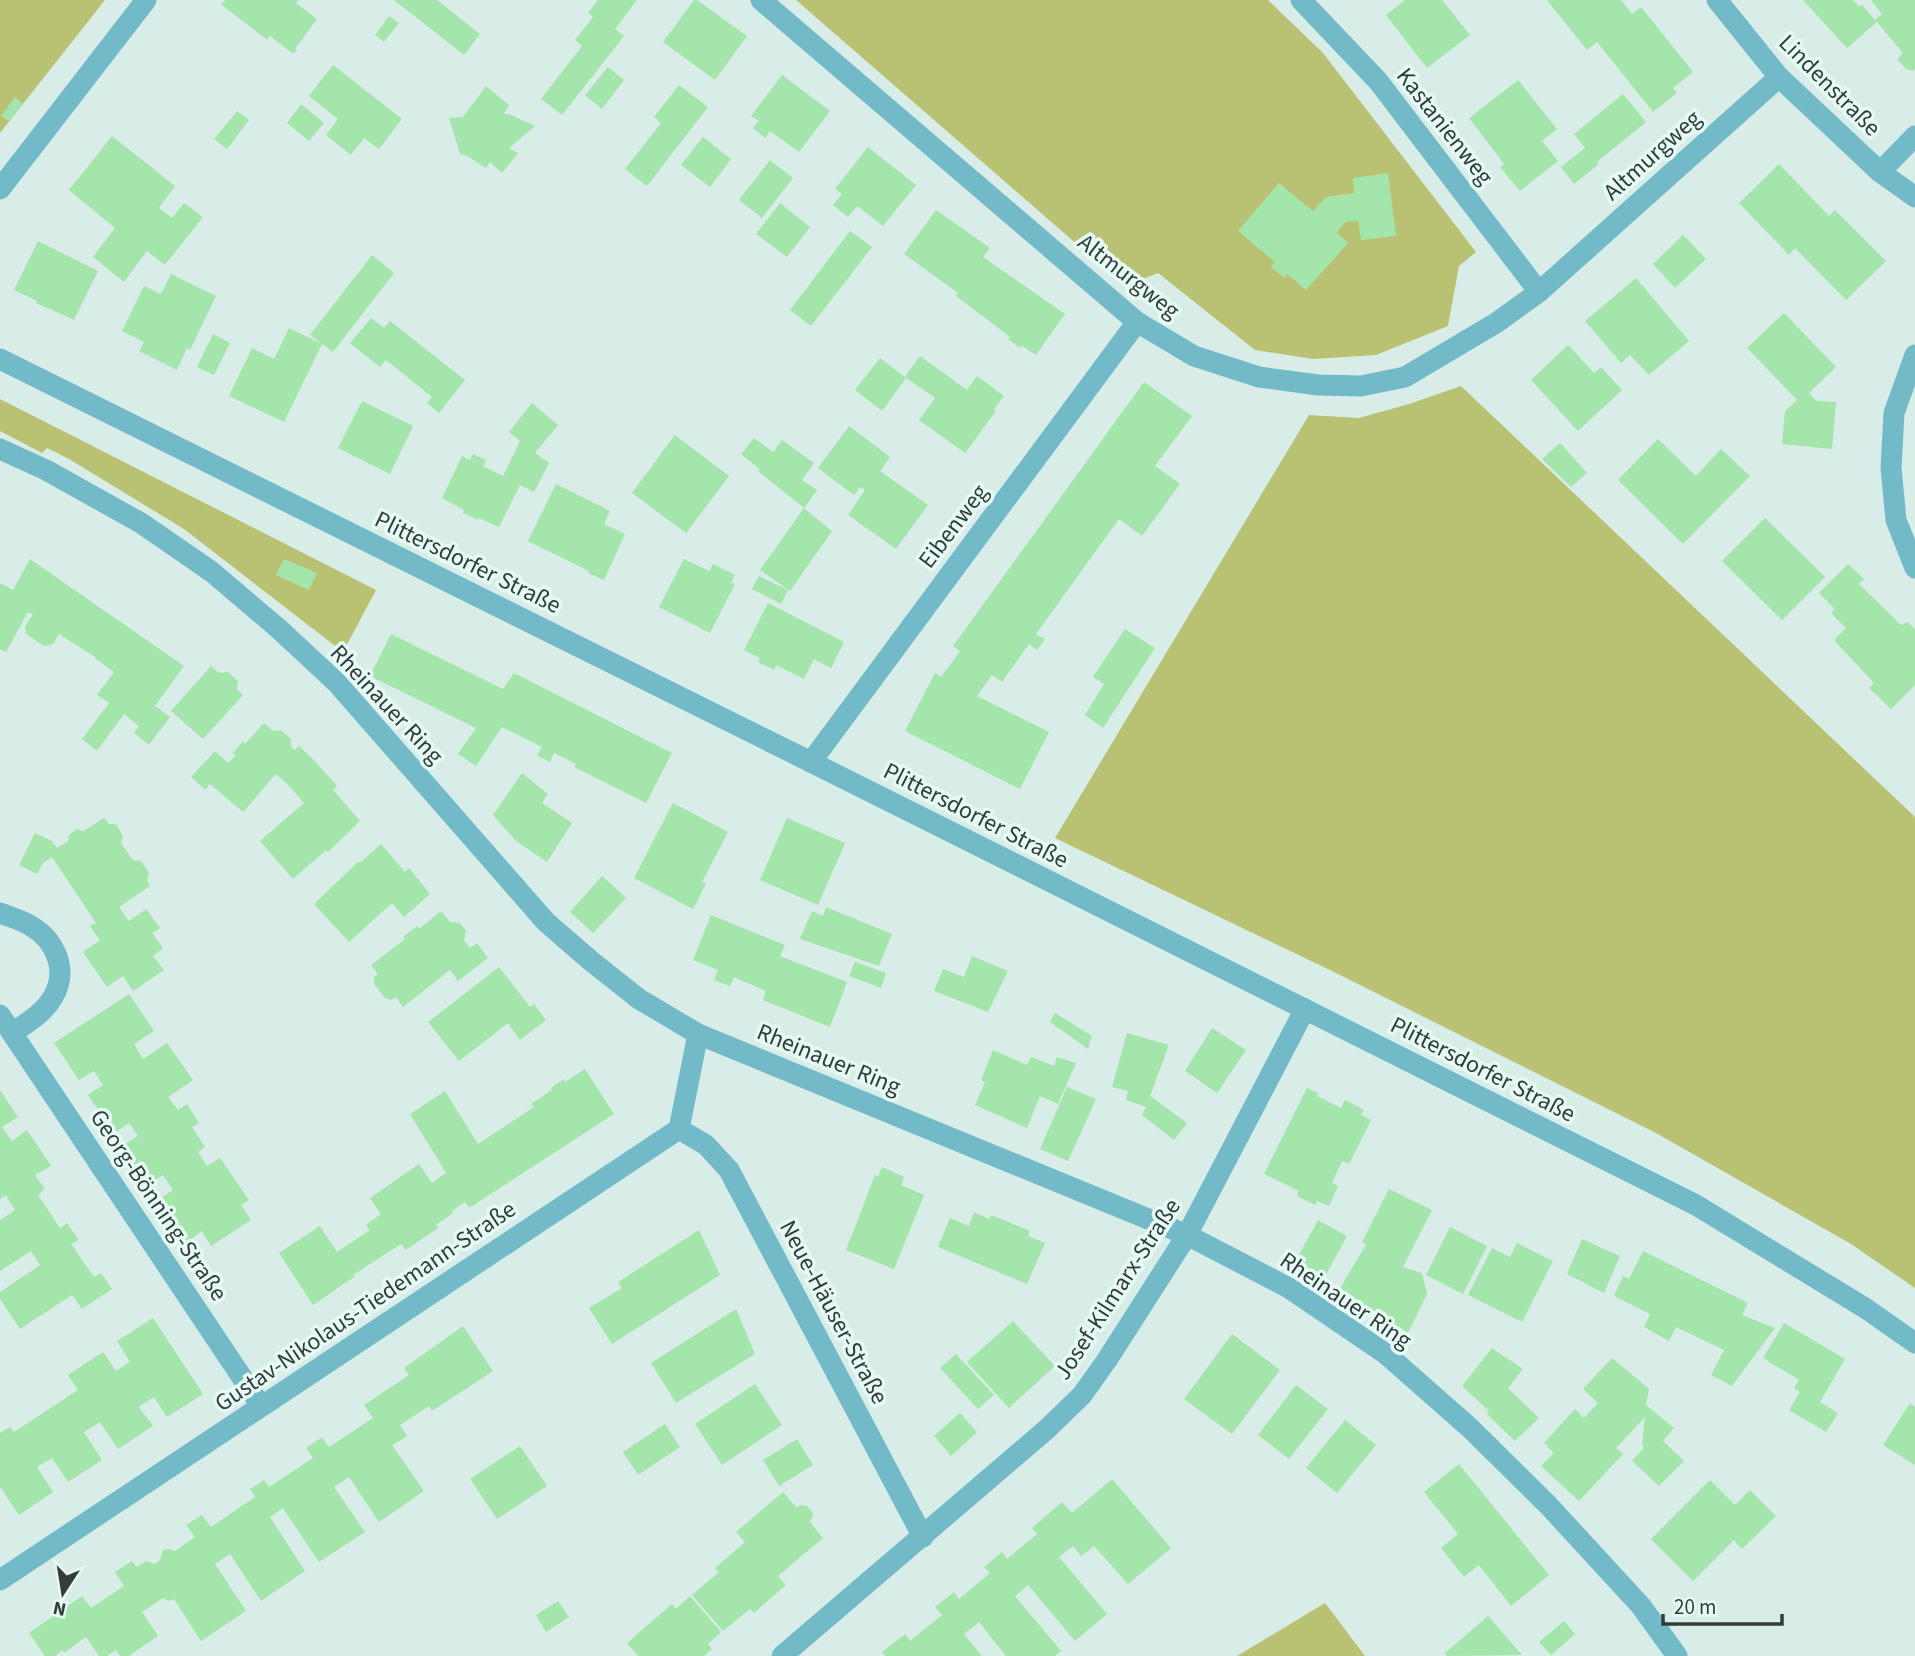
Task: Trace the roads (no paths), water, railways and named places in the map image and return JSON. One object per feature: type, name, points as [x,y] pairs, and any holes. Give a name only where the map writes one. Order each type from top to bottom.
[{"type":"street","points":[[0,189],[146,0]]},
{"type":"street","name":"Altmurgweg","points":[[761,0],[1137,322],[1194,356],[1259,377],[1318,385],[1361,386],[1405,377],[1496,323],[1539,292],[1779,77]]},
{"type":"street","name":"Kastanienweg","points":[[1301,0],[1378,81],[1539,292]]},
{"type":"street","name":"Lindenstraße","points":[[1717,0],[1779,77],[1880,172],[1915,197]]},
{"type":"street","points":[[1880,172],[1915,136]]},
{"type":"street","name":"Eibenweg","points":[[811,762],[1137,322]]},
{"type":"street","points":[[1915,355],[1894,413],[1892,468],[1896,520],[1915,568]]},
{"type":"street","name":"Plittersdorfer Straße","points":[[0,359],[1696,1205],[1866,1308],[1915,1343]]},
{"type":"street","name":"Rheinauer Ring","points":[[0,449],[46,470],[141,523],[221,580],[279,629],[337,683],[546,922],[639,999],[698,1034],[1187,1235],[1289,1288],[1385,1354],[1471,1428],[1549,1506],[1641,1606],[1677,1656]]},
{"type":"street","points":[[0,913],[31,926],[53,945],[61,970],[54,996],[39,1014],[12,1033]]},
{"type":"street","name":"Josef-Kilmarx-Straße","points":[[782,1656],[1047,1430],[1082,1395],[1187,1235],[1305,1009]]},
{"type":"street","name":"Georg-Bönning-Straße","points":[[0,1015],[261,1406]]},
{"type":"street","points":[[679,1129],[698,1034]]},
{"type":"street","name":"Gustav-Nikolaus-Tiedemann-Straße","points":[[0,1580],[679,1129]]},
{"type":"street","name":"Neue-Häuser-Straße","points":[[679,1129],[706,1145],[729,1170],[923,1537]]}]
